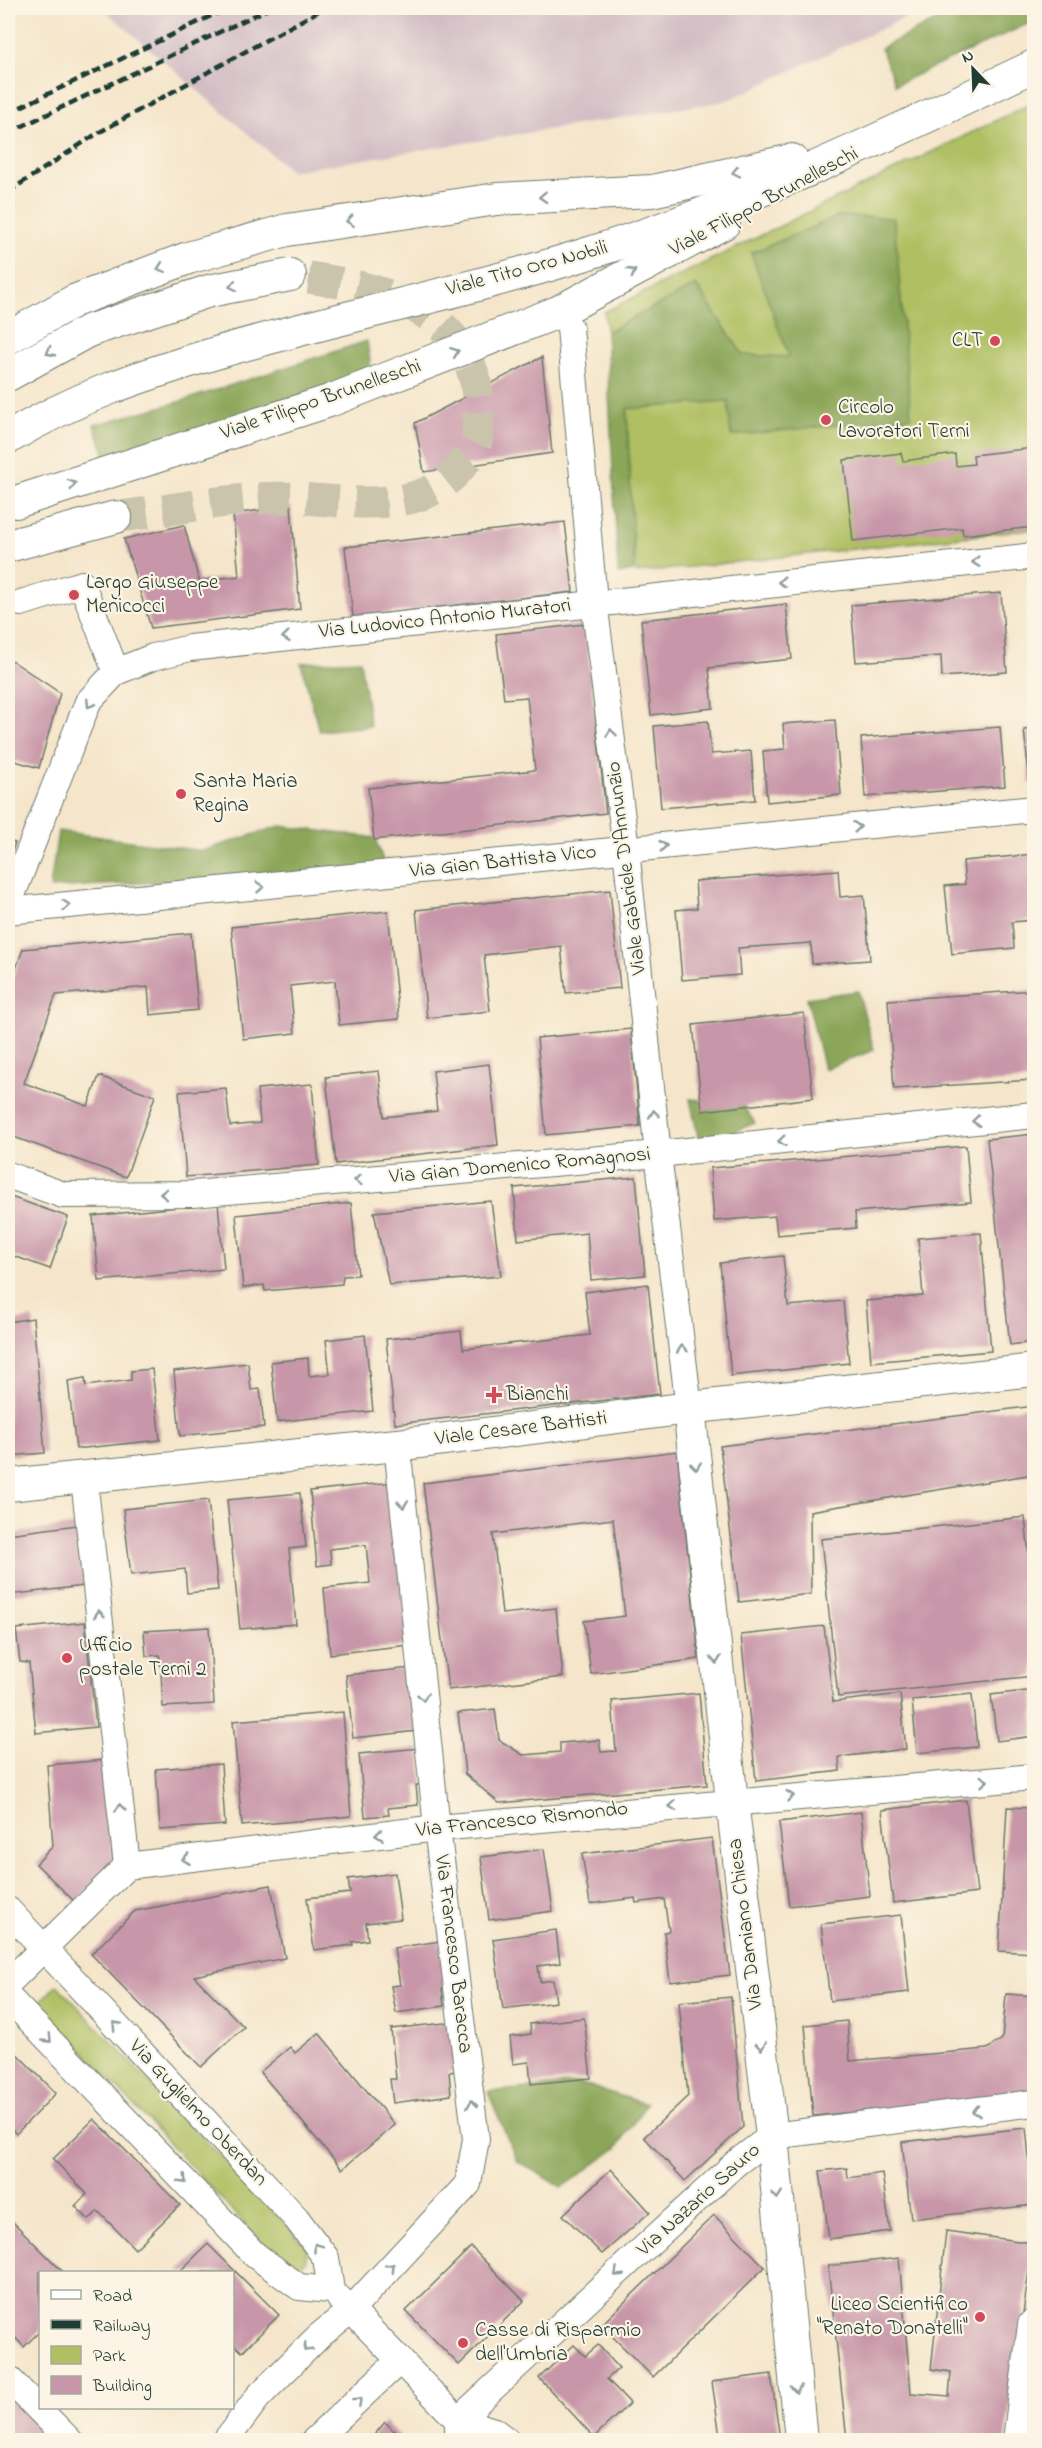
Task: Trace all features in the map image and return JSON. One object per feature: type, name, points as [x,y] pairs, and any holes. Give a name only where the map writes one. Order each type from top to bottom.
[{"type":"street","name":"Viale Tito Oro Nobili","points":[[8,438],[52,411],[128,379],[247,344],[581,256],[666,228],[875,142],[1035,66]]},
{"type":"street","name":"Viale Filippo Brunelleschi","points":[[8,338],[74,301],[188,258],[287,230],[497,199],[652,191],[875,142]]},
{"type":"street","name":"Viale Filippo Brunelleschi","points":[[16,502],[329,401],[558,312],[875,142]]},
{"type":"street","points":[[8,375],[88,331],[209,291],[290,275]]},
{"type":"street","name":"Viale Gabriele D'Annunzio","points":[[570,328],[594,602],[626,849],[658,1154],[689,1408]]},
{"type":"street","points":[[8,546],[116,517]]},
{"type":"street","name":"Via Ludovico Antonio Muratori","points":[[8,904],[88,702],[116,672],[153,657],[190,648],[594,602],[1035,556]]},
{"type":"street","points":[[21,603],[82,584],[116,672]]},
{"type":"street","name":"Via Gian Battista Vico","points":[[8,911],[1035,809]]},
{"type":"street","name":"Via Gian Domenico Romagnosi","points":[[8,1175],[63,1195],[193,1194],[658,1154],[1035,1115]]},
{"type":"street","name":"Viale Cesare Battisti","points":[[8,1485],[84,1479],[397,1445],[689,1408],[1035,1370]]},
{"type":"street","name":"Via Damiano Chiesa","points":[[689,1408],[772,2136],[801,2440]]},
{"type":"street","name":"Via Francesco Baracca","points":[[226,2440],[258,2397],[319,2336],[351,2310],[468,2184],[476,2139],[437,1828],[397,1445]]},
{"type":"street","points":[[8,1983],[127,1866],[84,1479]]},
{"type":"street","name":"Via Francesco Rismondo","points":[[127,1866],[437,1828],[732,1801],[1035,1777]]},
{"type":"street","name":"Via Guglielmo Oberdan","points":[[8,1910],[296,2218],[326,2258],[331,2290]]},
{"type":"street","points":[[8,1997],[255,2256],[299,2287],[331,2290],[400,2361],[458,2430],[494,2431],[506,2440]]},
{"type":"street","name":"Via Nazario Sauro","points":[[458,2430],[736,2163],[772,2136],[1035,2103]]},
{"type":"street","points":[[1019,2440],[1035,2325]]},
{"type":"street","points":[[315,2440],[400,2361]]},
{"type":"street","points":[[8,2378],[69,2440]]},
{"type":"shaded area","points":[[102,8],[926,8],[726,101],[291,171]]},
{"type":"green space","points":[[961,8],[1034,8],[1034,21],[895,85],[881,48]]},
{"type":"green space","name":"Circolo Lavoratori Terni","points":[[1034,102],[1034,529],[637,573],[604,312]]},
{"type":"green space","points":[[839,216],[894,218],[911,417],[731,436],[728,401],[627,409],[634,571],[618,574],[606,332],[696,285],[743,355],[789,357],[751,253]]},
{"type":"green space","points":[[367,341],[373,381],[106,458],[94,425],[179,402]]},
{"type":"green space","points":[[360,660],[370,726],[319,731],[301,663]]},
{"type":"green space","points":[[280,826],[375,838],[386,869],[50,888],[58,831],[202,851]]},
{"type":"green space","points":[[858,991],[874,1050],[824,1069],[807,998]]},
{"type":"green space","points":[[690,1099],[742,1104],[755,1123],[700,1146]]},
{"type":"green space","points":[[57,1985],[308,2248],[305,2263],[286,2268],[38,2003]]},
{"type":"green space","points":[[579,2083],[646,2104],[617,2148],[562,2187],[517,2161],[488,2092]]},
{"type":"building","points":[[542,357],[552,453],[424,472],[415,423]]},
{"type":"building","points":[[1034,448],[1034,527],[963,535],[962,528],[853,541],[844,460],[901,453],[903,461],[955,454],[956,466],[974,464],[973,455]]},
{"type":"building","points":[[291,506],[300,609],[151,628],[124,539],[184,525],[199,581],[239,576],[233,514]]},
{"type":"building","points":[[565,522],[573,592],[353,617],[345,547]]},
{"type":"building","points":[[1001,593],[1007,672],[942,677],[941,656],[856,662],[851,605]]},
{"type":"building","points":[[786,604],[792,659],[709,668],[713,708],[651,715],[641,620]]},
{"type":"building","points":[[585,624],[606,813],[374,840],[368,788],[535,770],[527,697],[504,699],[496,634]]},
{"type":"building","points":[[8,658],[60,693],[39,768],[8,759]]},
{"type":"building","points":[[835,720],[841,795],[767,802],[763,751],[785,749],[783,724]]},
{"type":"building","points":[[708,721],[711,754],[751,751],[755,800],[661,808],[654,726]]},
{"type":"building","points":[[1000,727],[1005,786],[865,797],[861,738]]},
{"type":"building","points":[[1034,728],[1034,783],[1030,784],[1024,730]]},
{"type":"building","points":[[8,840],[15,843],[8,863]]},
{"type":"building","points":[[1034,854],[1034,920],[1012,922],[1014,948],[952,954],[945,886],[965,884],[963,861]]},
{"type":"building","points":[[838,870],[840,897],[864,895],[870,960],[812,964],[811,943],[738,948],[740,975],[682,980],[676,910],[697,908],[695,881]]},
{"type":"building","points":[[610,890],[620,988],[566,993],[561,946],[484,955],[490,1011],[427,1018],[416,910]]},
{"type":"building","points":[[388,911],[399,1019],[339,1025],[335,981],[290,986],[295,1033],[243,1039],[231,927]]},
{"type":"building","points":[[191,933],[198,1010],[150,1015],[148,987],[56,995],[24,1083],[88,1106],[99,1076],[155,1096],[126,1177],[8,1135],[8,991],[23,949]]},
{"type":"building","points":[[1034,990],[1034,1080],[894,1089],[888,1000]]},
{"type":"building","points":[[804,1013],[813,1098],[702,1111],[693,1025]]},
{"type":"building","points":[[631,1029],[640,1126],[546,1135],[537,1038]]},
{"type":"building","points":[[489,1064],[498,1145],[336,1164],[326,1077],[379,1071],[384,1117],[437,1111],[433,1071]]},
{"type":"building","points":[[312,1084],[319,1165],[186,1177],[179,1092],[226,1088],[230,1126],[260,1123],[257,1089]]},
{"type":"building","points":[[1034,1134],[1034,1342],[1010,1345],[987,1139]]},
{"type":"building","points":[[966,1146],[971,1202],[855,1212],[856,1228],[777,1235],[775,1216],[714,1221],[710,1168]]},
{"type":"building","points":[[636,1177],[645,1275],[591,1280],[587,1233],[518,1240],[514,1188]]},
{"type":"building","points":[[8,1196],[68,1217],[50,1269],[8,1254]]},
{"type":"building","points":[[491,1201],[501,1276],[389,1285],[374,1212]]},
{"type":"building","points":[[218,1203],[224,1269],[99,1281],[93,1216]]},
{"type":"building","points":[[351,1203],[358,1275],[343,1276],[342,1284],[265,1291],[264,1285],[243,1288],[236,1215]]},
{"type":"building","points":[[981,1233],[991,1351],[871,1362],[866,1301],[923,1296],[918,1238]]},
{"type":"building","points":[[783,1256],[788,1306],[843,1301],[849,1363],[731,1376],[720,1263]]},
{"type":"building","points":[[648,1284],[660,1394],[395,1424],[386,1339],[461,1331],[463,1349],[590,1335],[585,1292]]},
{"type":"building","points":[[33,1318],[45,1453],[8,1456],[8,1322]]},
{"type":"building","points":[[365,1335],[373,1411],[277,1422],[271,1362],[308,1358],[309,1376],[330,1374],[326,1340]]},
{"type":"building","points":[[248,1363],[251,1390],[260,1389],[264,1427],[180,1436],[174,1371]]},
{"type":"building","points":[[152,1369],[160,1440],[76,1449],[68,1381],[85,1378],[86,1386],[131,1380],[131,1371]]},
{"type":"building","points":[[1034,1406],[1034,1474],[810,1511],[811,1594],[739,1602],[720,1446]]},
{"type":"building","points":[[677,1451],[699,1659],[591,1674],[584,1621],[625,1616],[613,1519],[493,1534],[502,1614],[556,1608],[563,1677],[448,1690],[423,1483]]},
{"type":"building","points":[[393,1482],[409,1645],[330,1654],[324,1588],[370,1583],[366,1545],[330,1549],[331,1564],[317,1566],[310,1491]]},
{"type":"building","points":[[300,1493],[306,1547],[289,1549],[296,1624],[240,1629],[227,1500]]},
{"type":"building","points":[[208,1500],[218,1590],[187,1593],[185,1569],[131,1575],[123,1509]]},
{"type":"building","points":[[1025,1517],[1034,1605],[1034,1676],[838,1697],[821,1539]]},
{"type":"building","points":[[85,1524],[92,1585],[8,1595],[8,1534]]},
{"type":"building","points":[[85,1622],[96,1727],[36,1733],[29,1663],[20,1662],[16,1629]]},
{"type":"building","points":[[824,1626],[833,1702],[900,1694],[906,1749],[839,1757],[840,1771],[756,1781],[741,1635]]},
{"type":"building","points":[[209,1627],[214,1704],[163,1707],[160,1655],[146,1656],[144,1631]]},
{"type":"building","points":[[411,1668],[418,1731],[353,1738],[346,1675]]},
{"type":"building","points":[[1034,1690],[1034,1736],[997,1741],[991,1695]]},
{"type":"building","points":[[699,1693],[707,1785],[499,1803],[465,1774],[458,1713],[495,1709],[499,1740],[523,1755],[560,1752],[560,1743],[599,1740],[601,1752],[616,1751],[612,1701]]},
{"type":"building","points":[[972,1694],[977,1747],[917,1753],[912,1700]]},
{"type":"building","points":[[343,1712],[351,1816],[242,1826],[233,1721]]},
{"type":"building","points":[[420,1748],[423,1785],[416,1785],[418,1805],[388,1808],[389,1815],[365,1817],[359,1754]]},
{"type":"building","points":[[105,1760],[113,1864],[75,1902],[36,1864],[53,1846],[47,1765]]},
{"type":"building","points":[[221,1764],[225,1825],[160,1830],[156,1769]]},
{"type":"building","points":[[966,1800],[977,1893],[893,1903],[882,1810]]},
{"type":"building","points":[[1007,1807],[1034,1808],[1034,1953],[999,1951]]},
{"type":"building","points":[[861,1812],[870,1896],[789,1906],[779,1822]]},
{"type":"building","points":[[712,1838],[730,1975],[670,1982],[664,1932],[669,1931],[664,1899],[636,1903],[635,1898],[590,1904],[582,1854]]},
{"type":"building","points":[[544,1849],[553,1911],[489,1920],[481,1857]]},
{"type":"building","points":[[395,1873],[401,1919],[366,1923],[368,1940],[352,1942],[353,1945],[314,1950],[307,1898],[350,1893],[348,1879]]},
{"type":"building","points":[[271,1885],[285,1958],[194,1976],[244,2027],[201,2067],[91,1954],[135,1911]]},
{"type":"building","points":[[901,1915],[909,1992],[830,2001],[821,1924]]},
{"type":"building","points":[[556,1930],[560,1963],[538,1966],[540,1982],[553,1980],[556,2002],[503,2009],[493,1939]]},
{"type":"building","points":[[440,1941],[447,1988],[442,1989],[444,2006],[396,2013],[391,1986],[400,1985],[394,1948]]},
{"type":"building","points":[[1006,1994],[1034,1996],[1034,2095],[813,2116],[805,2025],[847,2021],[850,2061],[987,2049],[1002,2039]]},
{"type":"building","points":[[731,1997],[743,2127],[685,2181],[644,2137],[688,2096],[679,2002]]},
{"type":"building","points":[[584,2018],[591,2078],[531,2084],[529,2062],[513,2064],[510,2037],[531,2034],[530,2024]]},
{"type":"building","points":[[453,2022],[458,2071],[449,2072],[451,2095],[393,2103],[390,2079],[396,2079],[391,2029]]},
{"type":"building","points":[[319,2033],[395,2125],[342,2169],[260,2072],[290,2047],[295,2053]]},
{"type":"building","points":[[8,2045],[56,2093],[16,2134],[8,2125]]},
{"type":"building","points":[[94,2119],[180,2205],[135,2249],[98,2211],[89,2220],[75,2206],[87,2194],[53,2159]]},
{"type":"building","points":[[1026,2128],[1034,2205],[911,2219],[902,2142]]},
{"type":"building","points":[[847,2168],[848,2178],[882,2173],[890,2231],[829,2239],[820,2171]]},
{"type":"building","points":[[611,2169],[650,2212],[602,2254],[563,2215]]},
{"type":"building","points":[[714,2215],[765,2267],[653,2377],[601,2325]]},
{"type":"building","points":[[8,2217],[62,2271],[39,2271],[39,2332],[24,2347],[8,2330]]},
{"type":"building","name":"Liceo Scientifico \"Renato Donatelli\"","points":[[946,2231],[1033,2243],[1005,2440],[847,2440],[828,2266],[899,2258],[911,2393],[949,2396],[951,2372],[931,2369]]},
{"type":"building","points":[[208,2244],[279,2315],[242,2352],[234,2344],[234,2271],[180,2271]]},
{"type":"building","points":[[471,2247],[524,2301],[459,2365],[406,2311]]},
{"type":"building","points":[[574,2345],[585,2356],[598,2345],[619,2368],[607,2379],[630,2403],[594,2437],[539,2378]]},
{"type":"building","points":[[771,2374],[780,2440],[716,2440],[720,2436],[712,2382]]},
{"type":"building","points":[[8,2396],[52,2440],[8,2440]]},
{"type":"building","points":[[385,2422],[403,2440],[370,2440]]},
{"type":"tunnel","points":[[116,517],[246,499],[396,501],[421,495],[443,483],[470,455],[477,438],[477,391],[471,367],[452,337],[434,320],[413,306],[390,296],[366,288],[290,275]]},
{"type":"railway","points":[[8,113],[228,8]]},
{"type":"railway","points":[[8,133],[270,8]]},
{"type":"railway","points":[[8,192],[98,133],[324,8]]},
{"type":"place","name":"CLT","points":[[995,341]]},
{"type":"place","name":"Circolo Lavoratori Terni","points":[[826,420]]},
{"type":"place","name":"Largo Giuseppe Menicocci","points":[[74,595]]},
{"type":"place","name":"Santa Maria Regina","points":[[181,794]]},
{"type":"place","name":"Bianchi","points":[[494,1395]]},
{"type":"place","name":"Ufficio postale Terni 2","points":[[67,1658]]},
{"type":"place","name":"Liceo Scientifico \"Renato Donatelli\"","points":[[980,2317]]},
{"type":"place","name":"Casse di Risparmio dell'Umbria","points":[[463,2343]]}]
